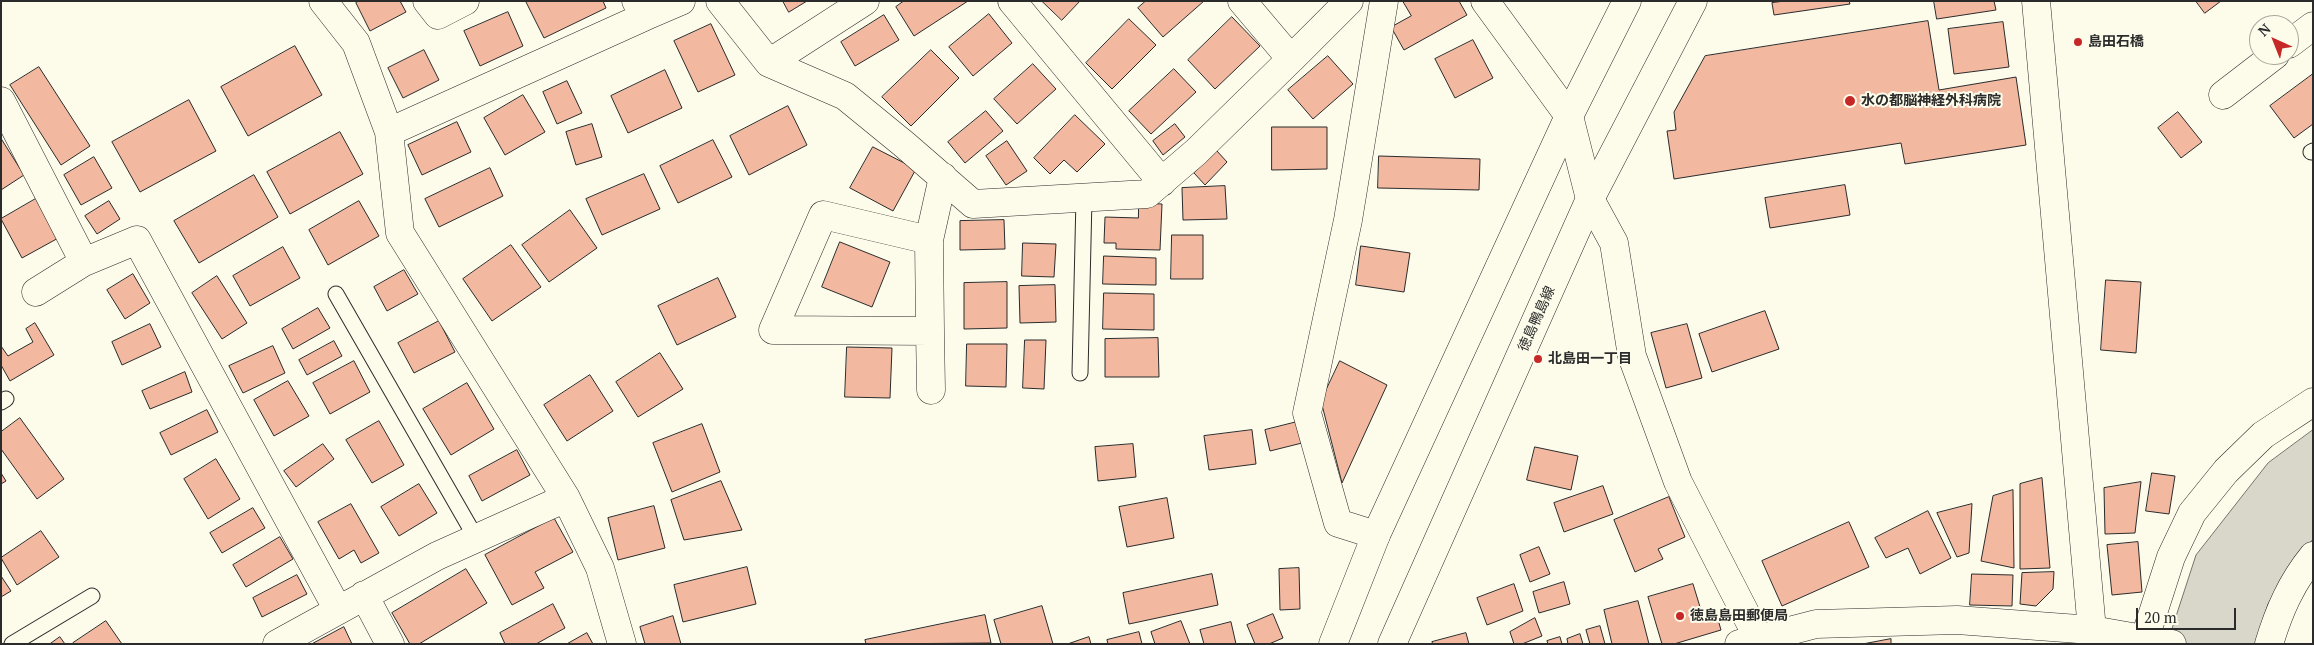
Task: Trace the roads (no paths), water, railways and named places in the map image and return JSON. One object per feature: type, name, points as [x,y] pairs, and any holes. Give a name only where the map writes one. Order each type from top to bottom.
[{"type":"street","points":[[323,1],[356,43],[389,132],[400,232],[566,498],[600,568],[622,644]]},
{"type":"street","points":[[427,1],[438,15],[466,1]]},
{"type":"street","points":[[389,132],[641,8],[681,1]]},
{"type":"street","points":[[720,1],[769,63],[844,96],[973,204],[1147,194],[1196,152],[1349,1]]},
{"type":"street","points":[[769,63],[865,1]]},
{"type":"street","points":[[1012,1],[1162,182]]},
{"type":"street","points":[[1242,1],[1291,59]]},
{"type":"street","points":[[1376,535],[1338,523],[1307,413],[1348,220],[1384,1]]},
{"type":"street","points":[[1485,1],[1569,116],[1590,199],[1614,243],[1632,356],[1678,482],[1749,641],[1816,624],[1956,620],[2092,637],[2153,642],[2171,557],[2192,513],[2226,471],[2263,435],[2313,402]]},
{"type":"street","points":[[1333,644],[1376,535],[1569,116],[1627,1]]},
{"type":"street","name":"徳島鴨島線","points":[[1392,644],[1590,199],[1693,1]]},
{"type":"street","points":[[2036,1],[2092,637]]},
{"type":"street","points":[[2299,36],[2313,26]]},
{"type":"street","points":[[2223,95],[2262,65]]},
{"type":"street","points":[[1,101],[84,262]]},
{"type":"street","points":[[931,390],[929,240],[943,178]]},
{"type":"street","points":[[929,240],[823,215],[773,330],[930,331]]},
{"type":"street","points":[[36,292],[84,262],[137,240],[338,610]]},
{"type":"street","points":[[277,644],[436,556],[566,498]]},
{"type":"street","points":[[2269,644],[2282,604],[2302,569],[2313,556]]},
{"type":"street","points":[[364,595],[390,644]]},
{"type":"lane","points":[[1080,373],[1084,198]]},
{"type":"lane","points":[[336,294],[476,538]]},
{"type":"lane","points":[[12,644],[92,596]]},
{"type":"place","name":"島田石橋","points":[[2078,42]]},
{"type":"place","name":"水の都脳神経外科病院","points":[[1850,101]]},
{"type":"place","name":"北島田一丁目","points":[[1538,359]]},
{"type":"place","name":"徳島島田郵便局","points":[[1680,616]]}]
